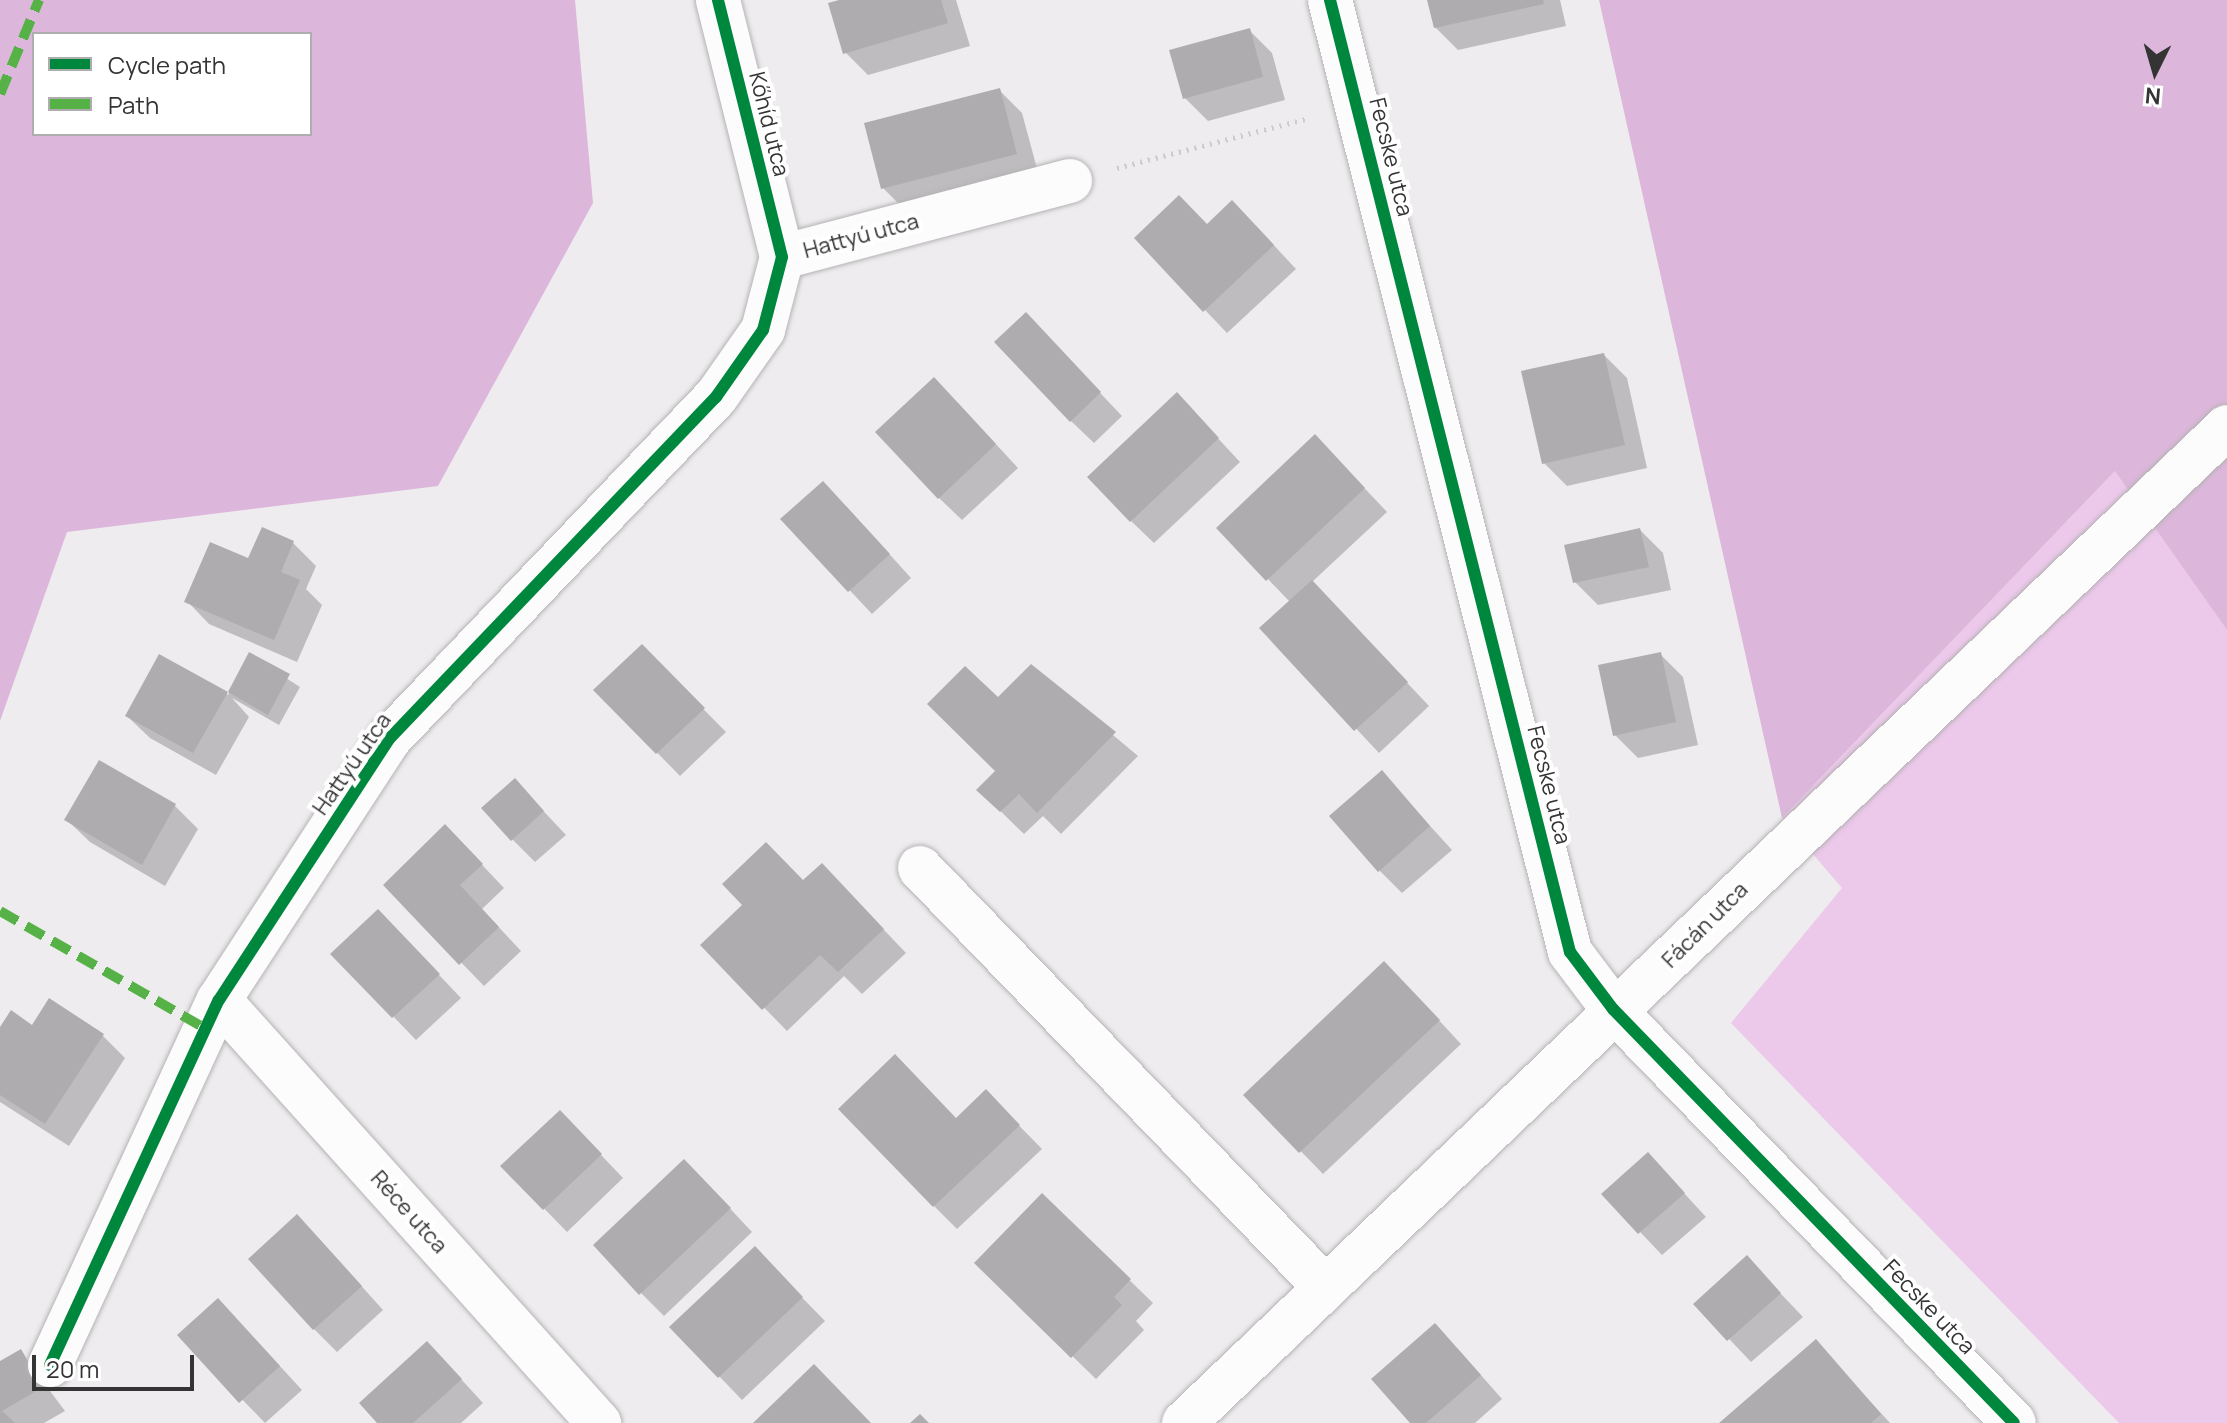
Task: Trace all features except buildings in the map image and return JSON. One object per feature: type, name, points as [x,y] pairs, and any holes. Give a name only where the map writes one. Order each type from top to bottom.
[{"type":"street","name":"Kőhíd utca","points":[[718,0],[782,257]]},
{"type":"street","name":"Fecske utca","points":[[1330,0],[1570,952],[1613,1009],[2014,1423]]},
{"type":"street","name":"Hattyú utca","points":[[50,1365],[219,1000],[390,738],[716,397],[763,330],[782,257],[1070,181]]},
{"type":"street","name":"Fácán utca","points":[[1184,1423],[1613,1009],[2227,427]]},
{"type":"street","points":[[920,868],[1325,1287]]},
{"type":"street","name":"Réce utca","points":[[219,1000],[599,1423]]},
{"type":"path","points":[[1070,181],[1358,105]]},
{"type":"shaded area","points":[[0,0],[575,0],[593,203],[438,486],[67,532],[0,721]]},
{"type":"shaded area","points":[[1599,0],[2227,0],[2227,630],[2115,471],[1782,818]]},
{"type":"shaded area","points":[[2116,470],[2227,630],[2227,1423],[2119,1423],[1731,1023],[1842,888],[1782,818]]},
{"type":"marked path","points":[[0,94],[39,0]]},
{"type":"marked path","points":[[0,911],[206,1029]]},
{"type":"cycle path","points":[[50,1365],[219,1000],[390,738],[716,397],[763,330],[782,257],[718,0]]},
{"type":"cycle path","points":[[1330,0],[1570,952],[1613,1009],[2014,1423]]}]
